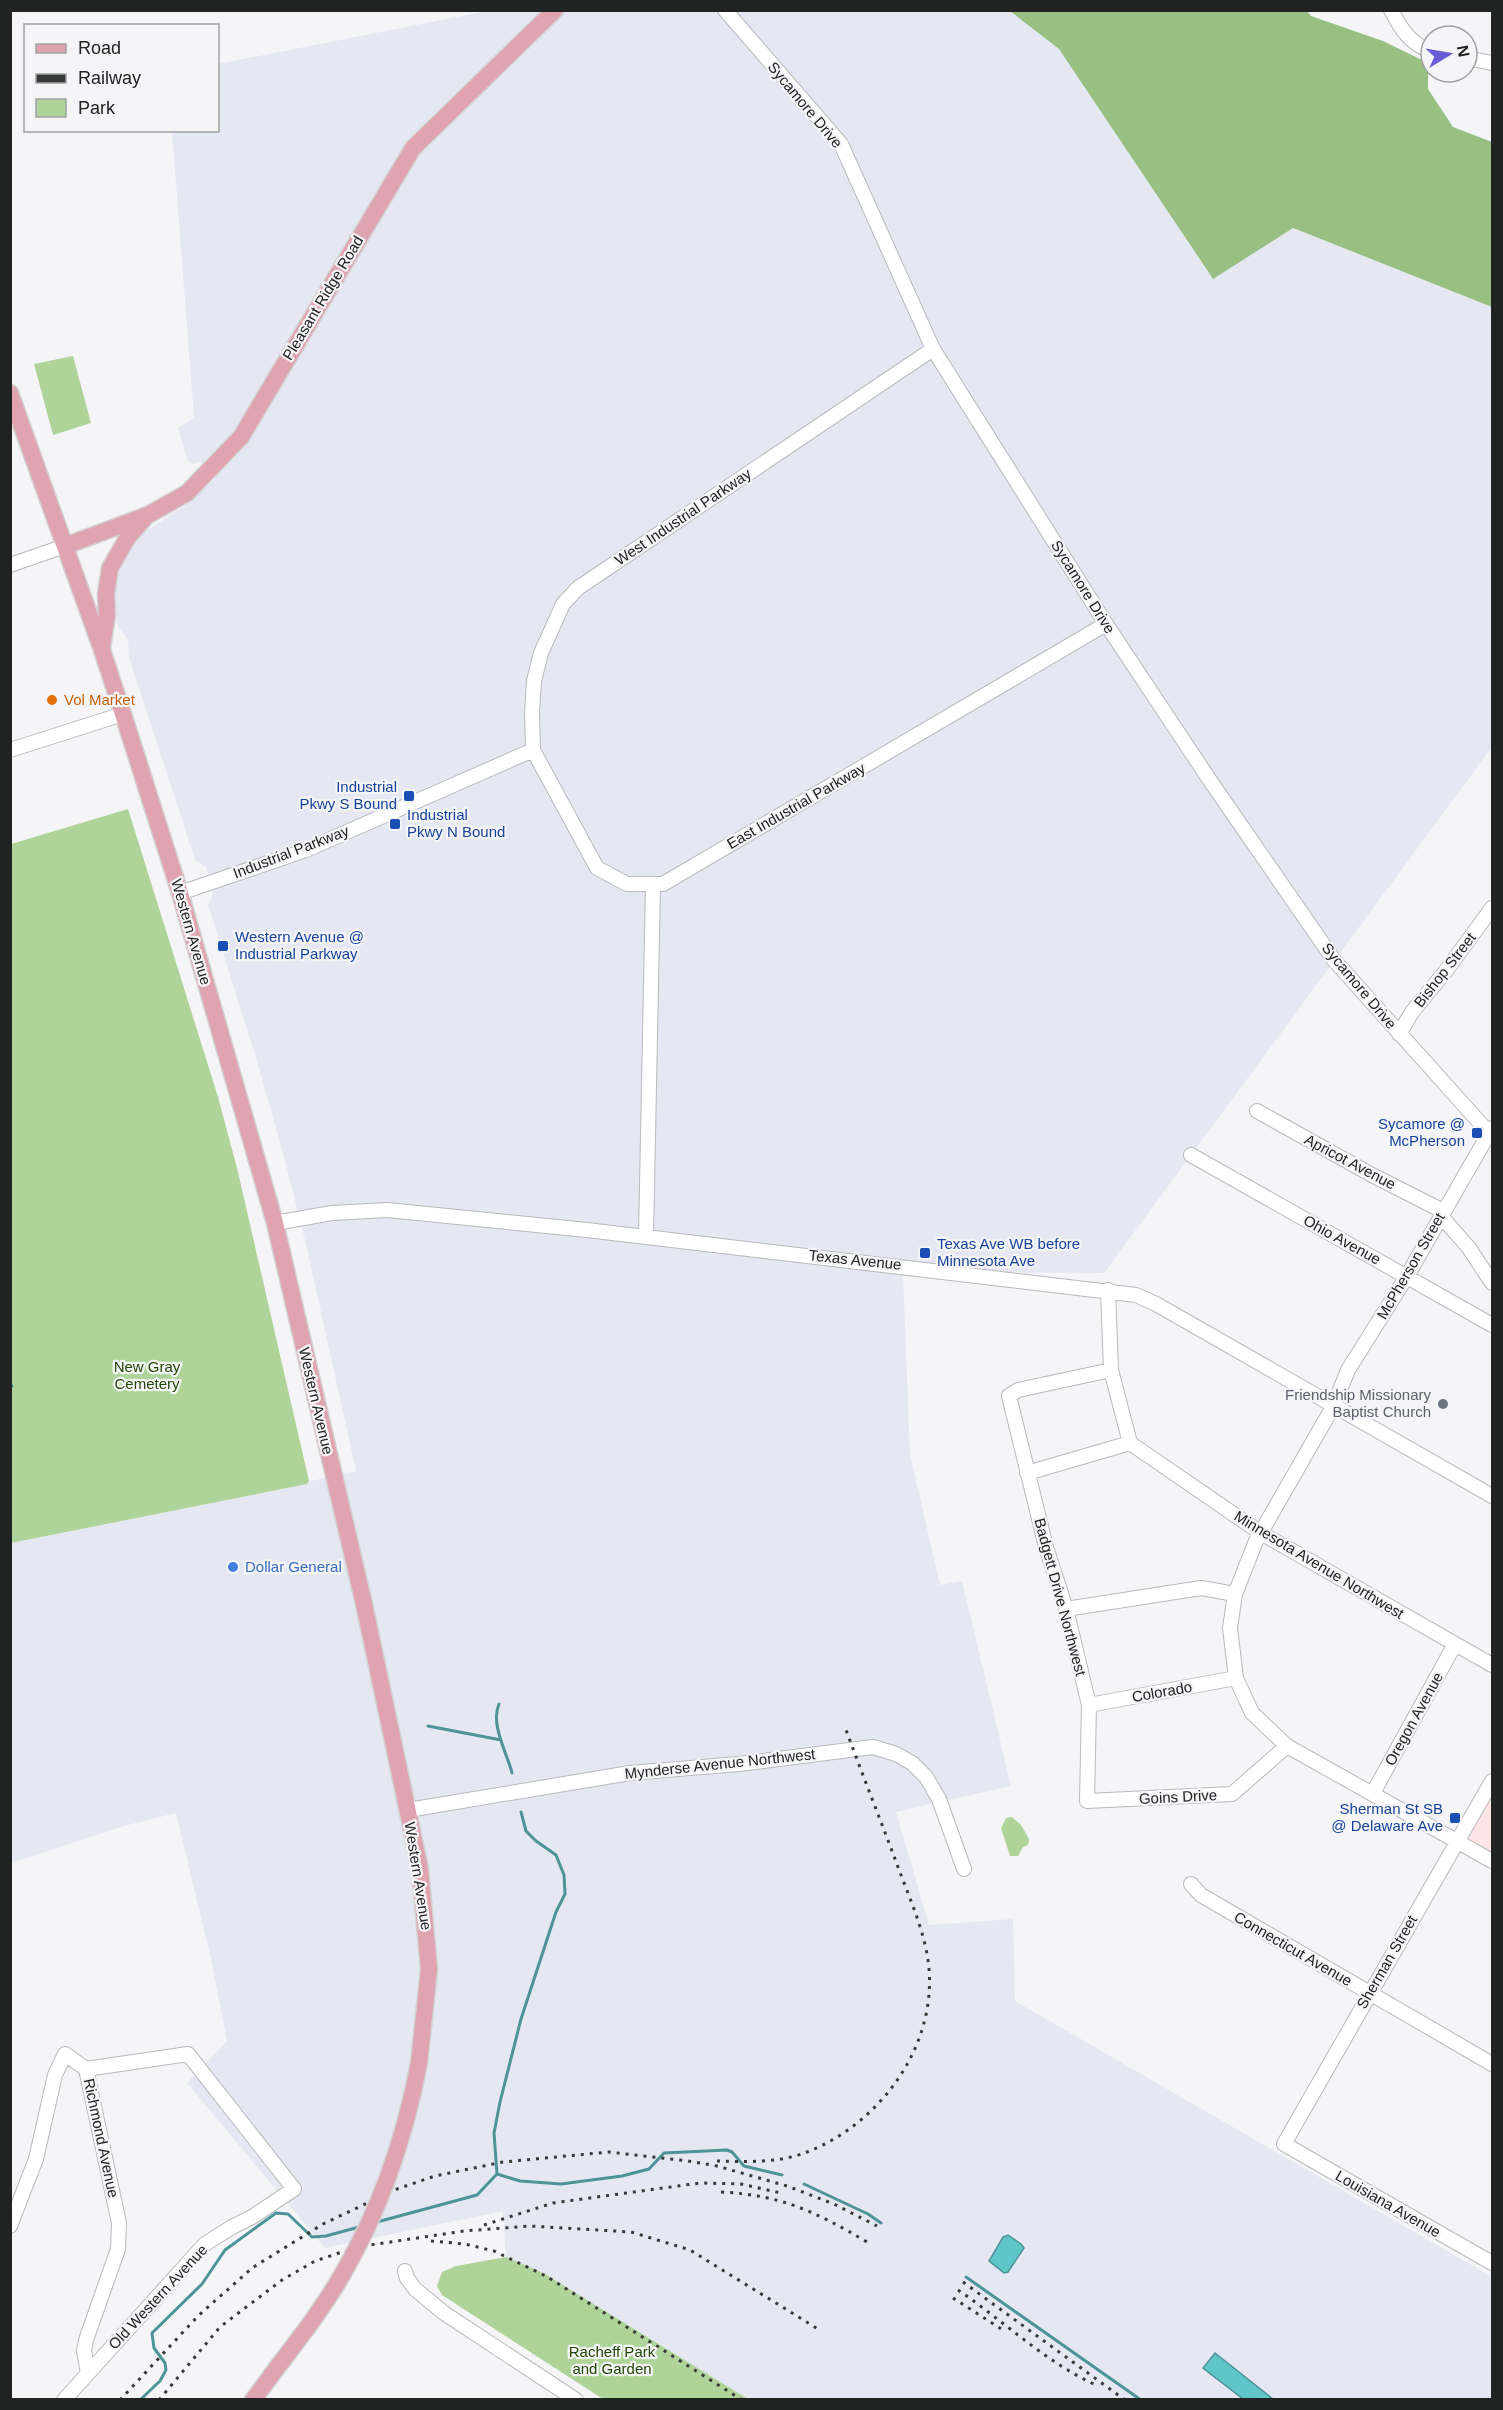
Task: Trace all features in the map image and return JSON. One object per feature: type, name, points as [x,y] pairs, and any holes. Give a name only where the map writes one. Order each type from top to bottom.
[{"type":"main road","name":"Pleasant Ridge Road","points":[[65,546],[148,515],[187,493],[241,437],[413,148],[555,10]]},
{"type":"main road","name":"Western Avenue","points":[[10,393],[123,714],[180,893],[275,1223],[364,1604],[420,1869],[429,1950],[428,1997],[419,2063],[401,2144],[365,2231],[343,2275],[253,2400]]},
{"type":"main road","points":[[101,647],[107,615],[106,594],[110,568],[128,537],[148,515]]},
{"type":"street","name":"Sycamore Drive","points":[[725,10],[841,144],[933,349],[1106,624],[1334,960],[1399,1034],[1491,1131]]},
{"type":"street","points":[[1391,10],[1409,38],[1419,46]]},
{"type":"street","name":"West Industrial Parkway","points":[[533,750],[534,681],[541,652],[563,604],[578,588],[933,349]]},
{"type":"street","points":[[10,565],[65,546]]},
{"type":"street","name":"East Industrial Parkway","points":[[533,750],[597,868],[627,884],[663,884],[1106,624]]},
{"type":"street","points":[[10,750],[123,714]]},
{"type":"street","name":"Industrial Parkway","points":[[180,893],[306,850],[533,750]]},
{"type":"street","points":[[646,1237],[652,884]]},
{"type":"street","name":"Bishop Street","points":[[1399,1034],[1412,1012],[1492,908]]},
{"type":"street","name":"Apricot Avenue","points":[[1257,1111],[1442,1213]]},
{"type":"street","name":"McPherson Street","points":[[1491,1131],[1407,1276],[1348,1370],[1334,1405],[1261,1533],[1235,1594],[1230,1628],[1236,1678],[1252,1713],[1287,1746],[1492,1861]]},
{"type":"street","name":"Ohio Avenue","points":[[1191,1155],[1492,1325]]},
{"type":"street","name":"Texas Avenue","points":[[275,1223],[332,1213],[387,1210],[646,1237],[1136,1295],[1156,1304],[1492,1496]]},
{"type":"street","points":[[1442,1213],[1492,1283]]},
{"type":"street","points":[[1027,1473],[1130,1443],[1111,1370],[1108,1290]]},
{"type":"street","name":"Badgett Drive Northwest","points":[[1087,1802],[1089,1705],[1066,1609],[1046,1547],[1009,1396],[1018,1390],[1111,1370]]},
{"type":"street","name":"Minnesota Avenue Northwest","points":[[1130,1443],[1261,1533],[1492,1665]]},
{"type":"street","points":[[1066,1609],[1201,1588],[1235,1594]]},
{"type":"street","name":"Oregon Avenue","points":[[1373,1793],[1455,1644]]},
{"type":"street","name":"Colorado","points":[[1089,1705],[1236,1678]]},
{"type":"street","name":"Goins Drive","points":[[1087,1802],[1232,1794],[1287,1746]]},
{"type":"street","name":"Mynderse Avenue Northwest","points":[[408,1810],[630,1773],[740,1764],[873,1747],[896,1754],[912,1763],[926,1777],[939,1799],[964,1869]]},
{"type":"street","name":"Sherman Street","points":[[1284,2144],[1492,1781]]},
{"type":"street","name":"Connecticut Avenue","points":[[1191,1884],[1201,1895],[1492,2064]]},
{"type":"street","name":"Richmond Avenue","points":[[10,2226],[36,2159],[55,2075],[64,2054],[86,2069],[119,2223],[118,2249],[86,2340],[84,2351],[88,2373]]},
{"type":"street","name":"Old Western Avenue","points":[[64,2400],[205,2244],[294,2189],[188,2054],[86,2069]]},
{"type":"street","name":"Louisiana Avenue","points":[[1284,2144],[1492,2263]]},
{"type":"street","points":[[405,2271],[415,2289],[444,2313],[576,2400]]},
{"type":"shaded area","points":[[487,11],[1010,11],[1059,49],[1212,278],[1292,228],[1492,307],[1492,747],[1104,1273],[903,1272],[910,1454],[940,1585],[962,1581],[1011,1786],[896,1812],[929,1925],[1013,1919],[1015,2001],[1492,2277],[1492,2399],[748,2399],[545,2274],[506,2257],[503,2211],[325,2248],[187,2083],[227,2041],[211,1959],[176,1813],[124,1826],[21,1860],[11,1861],[11,1543],[307,1484],[307,1482],[356,1471],[306,1244],[284,1157],[257,1061],[208,905],[213,893],[206,867],[195,860],[129,657],[128,640],[119,628],[112,607],[115,570],[138,536],[185,506],[215,479],[200,462],[192,464],[188,461],[178,428],[194,418],[172,132],[219,132],[219,64]]},
{"type":"shaded area","points":[[1492,1794],[1492,1854],[1467,1840]]},
{"type":"green space","points":[[1010,11],[1307,11],[1311,16],[1383,41],[1419,59],[1419,84],[1428,84],[1428,89],[1453,127],[1492,142],[1492,307],[1293,228],[1213,279],[1059,49]]},
{"type":"green space","points":[[73,356],[91,423],[53,435],[34,364]]},
{"type":"green space","name":"New Gray Cemetery","points":[[128,809],[218,1097],[237,1168],[309,1481],[307,1484],[11,1543],[11,844]]},
{"type":"green space","points":[[1012,1817],[1021,1825],[1029,1839],[1028,1845],[1023,1847],[1018,1856],[1010,1856],[1001,1828],[1006,1818]]},
{"type":"green space","name":"Racheff Park and Garden","points":[[506,2257],[545,2274],[748,2399],[603,2399],[442,2295],[437,2286],[442,2272],[456,2266]]},
{"type":"water","points":[[1008,2235],[1024,2248],[1008,2272],[1004,2273],[989,2261],[1003,2237]]},
{"type":"water","points":[[1215,2353],[1273,2399],[1243,2399],[1203,2368]]},
{"type":"waterway","points":[[499,1704],[498,1729],[512,1773]]},
{"type":"waterway","points":[[428,1726],[501,1740]]},
{"type":"waterway","points":[[377,2222],[477,2195],[497,2174],[494,2133],[500,2102],[521,2019],[556,1912],[565,1894],[564,1875],[556,1855],[526,1831],[521,1812]]},
{"type":"waterway","points":[[497,2174],[520,2181],[561,2184],[622,2176],[649,2169],[664,2153],[727,2150],[732,2152],[744,2166],[782,2175]]},
{"type":"waterway","points":[[804,2184],[868,2214],[881,2223]]},
{"type":"waterway","points":[[140,2400],[160,2381],[166,2370],[165,2363],[154,2348],[152,2333],[202,2284],[225,2250],[276,2213],[288,2214],[312,2237],[326,2236],[359,2227]]},
{"type":"waterway","points":[[966,2277],[1141,2400]]},
{"type":"railway","points":[[717,2161],[775,2160],[797,2156],[835,2138],[861,2120],[884,2097],[903,2072],[917,2043],[926,2013],[930,1981],[926,1949],[914,1908],[845,1727]]},
{"type":"railway","points":[[120,2400],[198,2316],[252,2268],[323,2224],[397,2189],[435,2176],[503,2162],[609,2152],[717,2166],[787,2186],[834,2204],[877,2226]]},
{"type":"railway","points":[[484,2225],[553,2203],[700,2183],[741,2184],[781,2193]]},
{"type":"railway","points":[[721,2192],[781,2201],[831,2222],[867,2242]]},
{"type":"railway","points":[[159,2400],[220,2327],[282,2280],[315,2261],[357,2247],[464,2231],[530,2226],[631,2232],[690,2250],[818,2329]]},
{"type":"railway","points":[[431,2241],[465,2244],[494,2251],[546,2276],[742,2400]]},
{"type":"railway","points":[[963,2282],[1125,2400]]},
{"type":"railway","points":[[958,2290],[1059,2365],[1096,2385]]},
{"type":"railway","points":[[953,2298],[1006,2332]]},
{"type":"place","name":"Vol Market","points":[[52,700]]},
{"type":"place","name":"Industrial Pkwy S Bound","points":[[409,796]]},
{"type":"place","name":"Industrial Pkwy N Bound","points":[[395,824]]},
{"type":"place","name":"Western Avenue @ Industrial Parkway","points":[[223,946]]},
{"type":"place","name":"Sycamore @ McPherson","points":[[1477,1133]]},
{"type":"place","name":"Texas Ave WB before Minnesota Ave","points":[[925,1253]]},
{"type":"place","name":"Friendship Missionary Baptist Church","points":[[1443,1404]]},
{"type":"place","name":"Dollar General","points":[[233,1567]]},
{"type":"place","name":"Sherman St SB @ Delaware Ave","points":[[1455,1818]]}]
